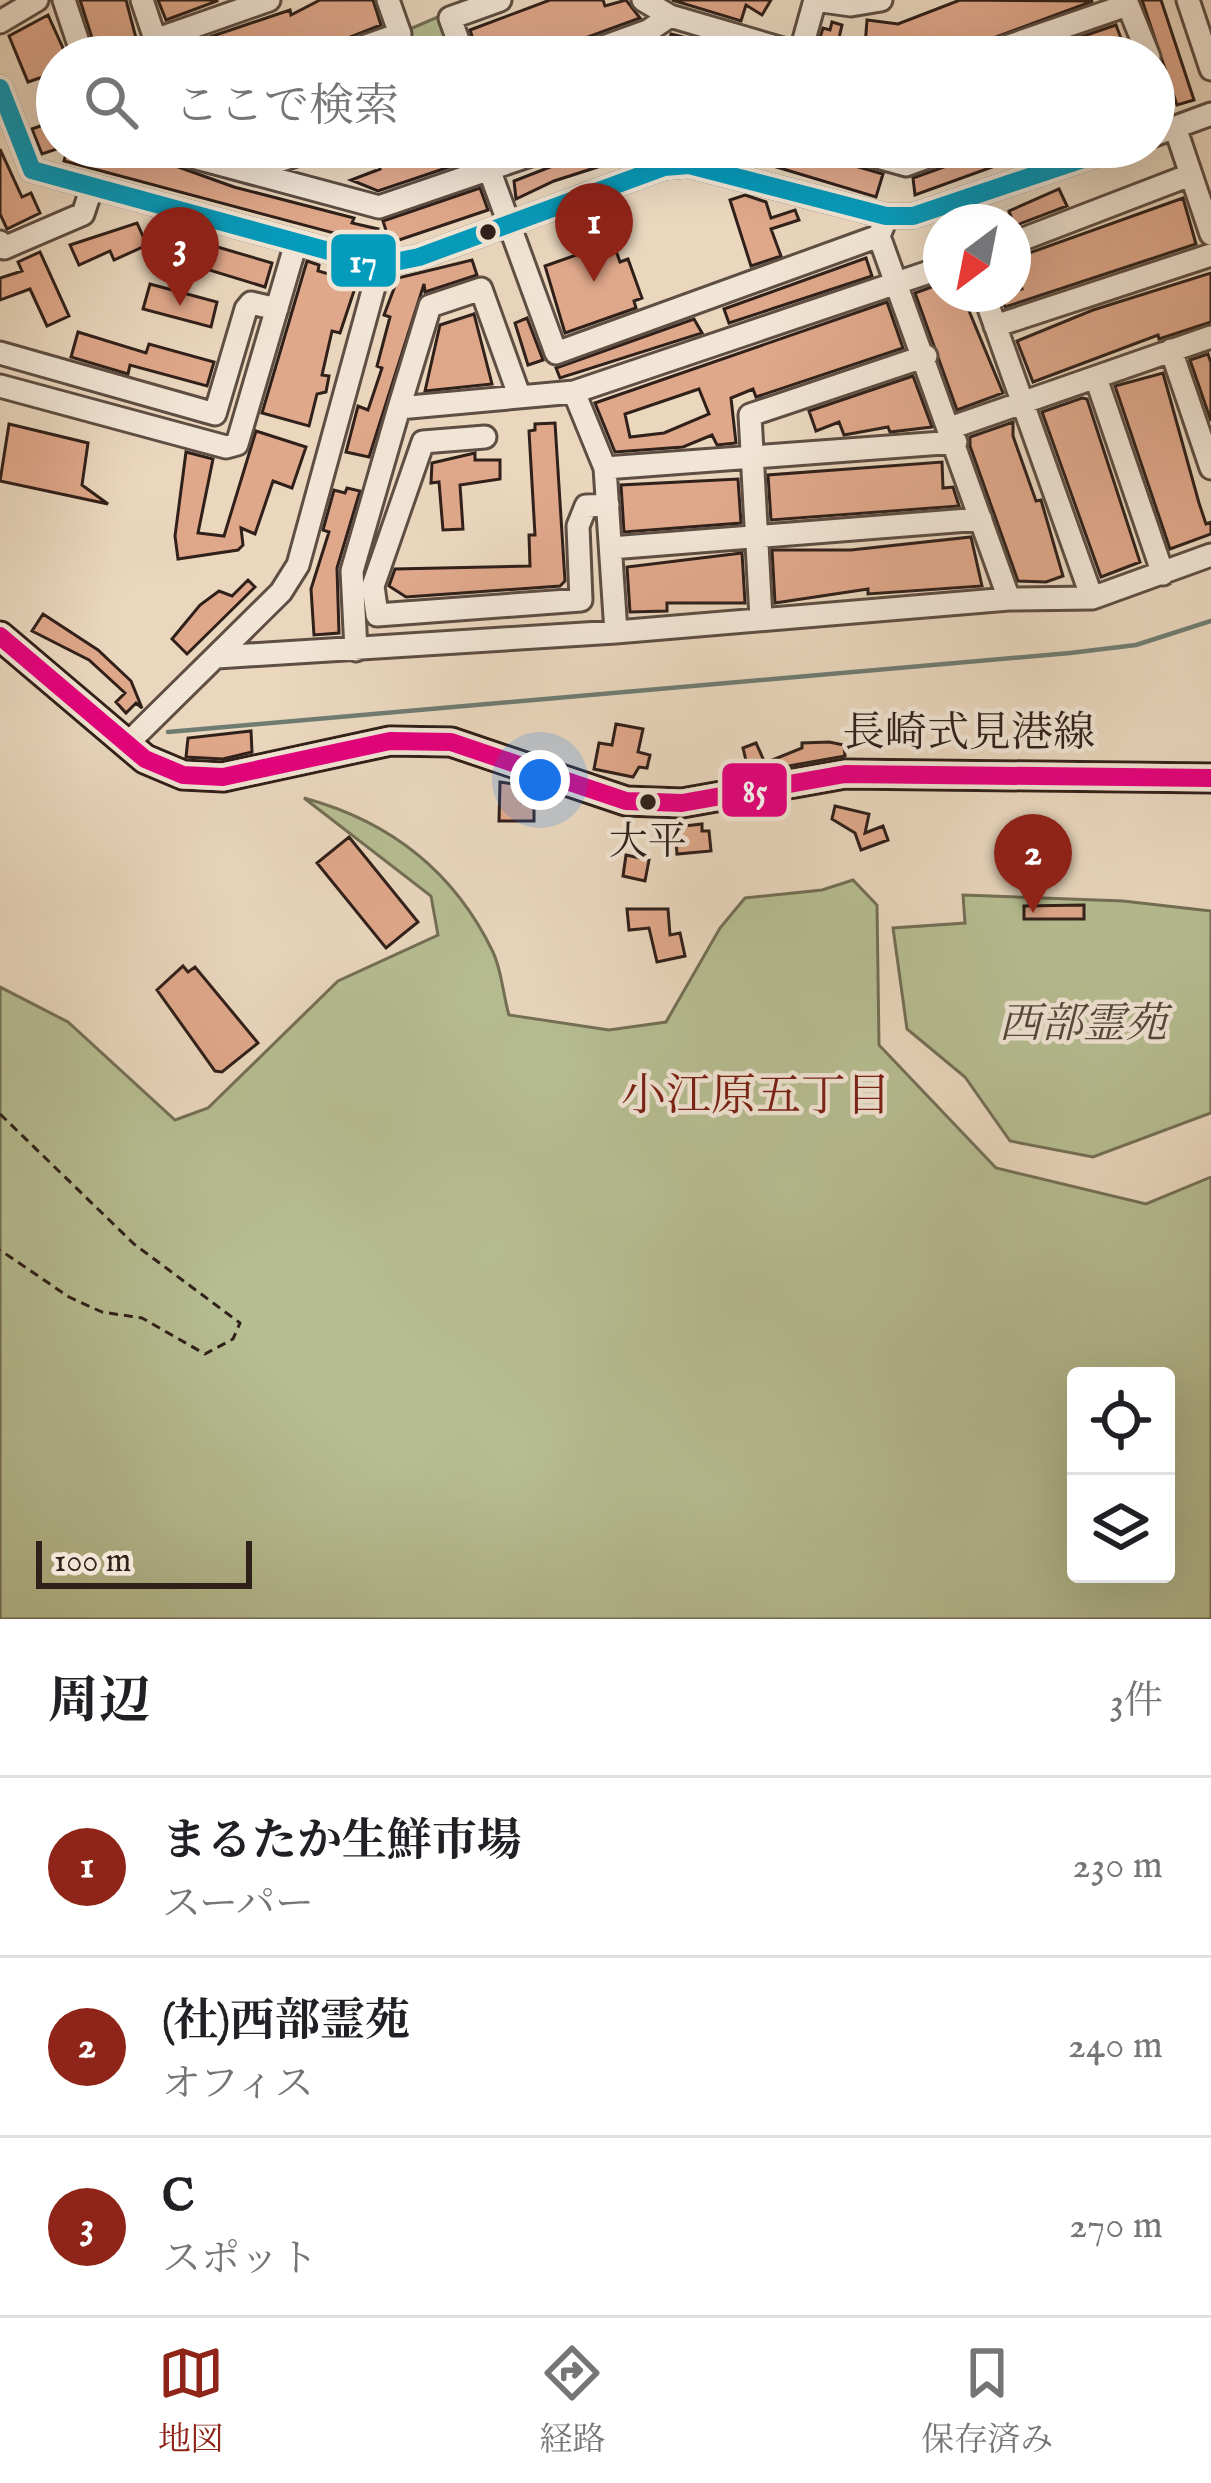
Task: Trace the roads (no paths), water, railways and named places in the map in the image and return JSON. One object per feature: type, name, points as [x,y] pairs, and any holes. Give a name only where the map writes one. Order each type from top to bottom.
[{"type":"main road","name":"長崎式見港線","points":[[0,636],[126,745],[183,775],[223,777],[389,741],[451,742],[626,801],[682,803],[845,774],[1211,778]]},
{"type":"street","points":[[0,22],[38,0]]},
{"type":"street","points":[[64,0],[75,36]]},
{"type":"street","points":[[142,0],[154,36]]},
{"type":"street","points":[[186,36],[269,0]]},
{"type":"street","points":[[388,0],[400,34],[394,36]]},
{"type":"street","points":[[456,36],[450,18],[500,0]]},
{"type":"street","points":[[643,0],[715,36]]},
{"type":"street","points":[[809,36],[815,0],[851,5],[881,0]]},
{"type":"street","points":[[1034,36],[1127,2],[1141,36]]},
{"type":"street","points":[[1197,5],[1211,69]]},
{"type":"street","points":[[634,36],[670,16]]},
{"type":"street","points":[[0,88],[32,170],[380,265],[419,257],[661,168]]},
{"type":"street","points":[[1175,127],[1211,114]]},
{"type":"street","points":[[1175,149],[1211,234]]},
{"type":"street","points":[[241,168],[380,207],[495,168]]},
{"type":"street","points":[[249,171],[258,168]]},
{"type":"street","points":[[702,168],[883,226]]},
{"type":"street","points":[[489,170],[556,353],[883,226],[1059,168]]},
{"type":"street","points":[[1031,236],[1190,175]]},
{"type":"street","points":[[0,242],[4,248],[83,214],[92,187]]},
{"type":"street","points":[[883,226],[896,281],[1009,599]]},
{"type":"street","points":[[0,386],[226,447],[237,444],[296,243]]},
{"type":"street","points":[[995,326],[1211,255]]},
{"type":"street","points":[[126,745],[280,592],[298,565],[380,265]]},
{"type":"street","points":[[399,408],[574,392],[923,273]]},
{"type":"street","points":[[356,650],[352,572],[430,306],[481,289],[519,395]]},
{"type":"street","points":[[0,353],[215,414],[246,309],[251,302],[277,309]]},
{"type":"street","points":[[990,312],[1092,598]]},
{"type":"street","points":[[605,468],[953,435],[1022,400],[1211,337]]},
{"type":"street","points":[[1171,350],[1211,468]]},
{"type":"street","points":[[761,618],[750,415],[926,356]]},
{"type":"street","points":[[1096,378],[1162,574]]},
{"type":"street","points":[[99,413],[107,384]]},
{"type":"street","points":[[574,392],[605,468],[616,632]]},
{"type":"street","points":[[485,437],[423,442],[374,586],[377,615],[581,600],[578,526],[586,506],[608,506]]},
{"type":"street","points":[[611,548],[981,519]]},
{"type":"street","points":[[217,657],[616,632],[1009,599],[1092,598],[1211,555]]},
{"type":"waterway","points":[[168,732],[1070,653],[1136,645],[1211,621]]},
{"type":"place","name":"まるたか生鮮市場","points":[[594,282]]},
{"type":"place","name":"C","points":[[180,306]]},
{"type":"place","name":"大平","points":[[648,802]]},
{"type":"place","name":"(社)西部霊苑","points":[[1033,913]]},
{"type":"district","name":"小江原五丁目","points":[[756,1097]]},
{"type":"park label","name":"西部霊苑","points":[[1083,1025]]}]
